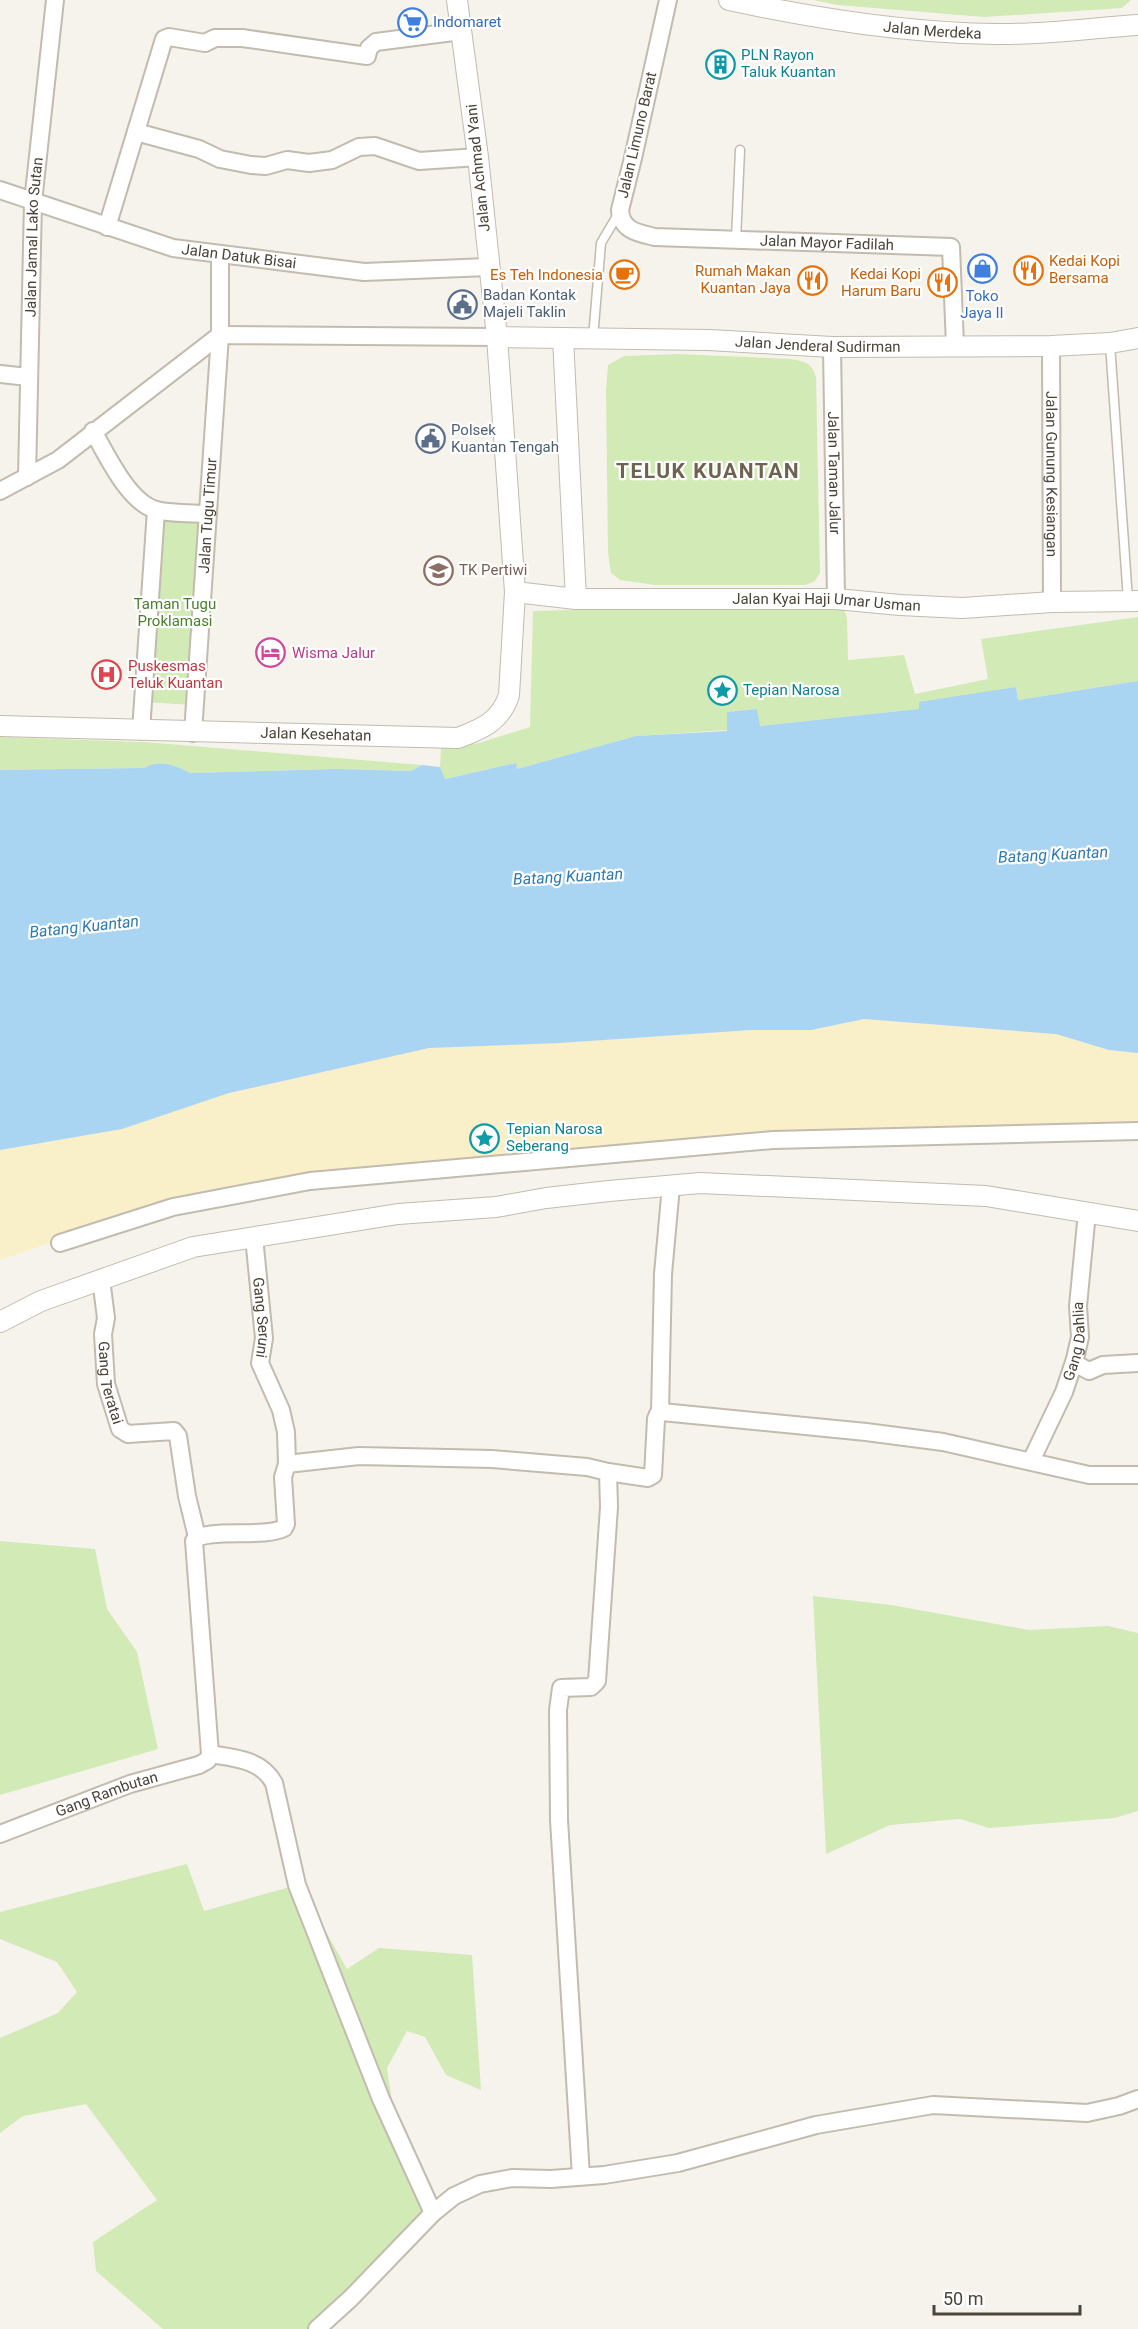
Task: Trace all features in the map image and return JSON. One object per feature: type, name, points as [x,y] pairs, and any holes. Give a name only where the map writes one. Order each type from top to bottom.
[{"type":"street","name":"Jalan Jamal Lako Sutan","points":[[27,477],[33,202],[55,0]]},
{"type":"street","name":"Jalan Achmad Yani","points":[[457,0],[478,158],[497,337]]},
{"type":"street","name":"Jalan Limuno Barat","points":[[620,210],[668,0]]},
{"type":"street","name":"Jalan Merdeka","points":[[729,0],[795,14],[887,28],[998,34],[1138,25]]},
{"type":"street","points":[[106,226],[164,39],[169,37],[205,43],[215,38],[243,38],[367,56],[369,48],[376,42],[461,31]]},
{"type":"street","points":[[136,132],[199,149],[220,159],[250,165],[266,166],[287,160],[309,163],[332,160],[359,147],[375,146],[419,162],[478,158]]},
{"type":"street","name":"Jalan Datuk Bisai","points":[[0,190],[173,248],[364,272],[488,267]]},
{"type":"street","name":"Jalan Mayor Fadilah","points":[[620,210],[623,223],[632,231],[656,237],[951,247],[955,345]]},
{"type":"street","name":"Jalan Tugu Timur","points":[[194,733],[220,335],[220,254]]},
{"type":"street","points":[[0,491],[58,460],[220,335],[497,337]]},
{"type":"street","name":"Jalan Jenderal Sudirman","points":[[497,337],[710,340],[832,347],[1051,346],[1110,343],[1138,338]]},
{"type":"street","name":"Jalan Kesehatan","points":[[0,726],[194,733],[458,738],[486,727],[506,707],[509,695],[514,592],[497,337]]},
{"type":"street","points":[[563,338],[576,599]]},
{"type":"street","name":"Jalan Gunung Kesiangan","points":[[1051,346],[1052,602]]},
{"type":"street","name":"Jalan Taman Jalur","points":[[832,347],[836,599]]},
{"type":"street","points":[[0,374],[28,377]]},
{"type":"street","points":[[93,431],[126,486],[139,501],[156,510],[208,514]]},
{"type":"street","points":[[141,731],[156,510]]},
{"type":"street","name":"Jalan Kyai Haji Umar Usman","points":[[514,592],[576,599],[836,599],[962,608],[1052,602],[1133,601]]},
{"type":"street","points":[[60,1244],[173,1207],[310,1181],[773,1140],[1138,1131]]},
{"type":"street","points":[[0,1322],[41,1301],[193,1247],[398,1214],[496,1207],[546,1198],[700,1183],[986,1196],[1138,1221]]},
{"type":"street","points":[[287,1464],[359,1456],[492,1459],[587,1467],[648,1478],[653,1475],[656,1419],[660,1412],[663,1274],[671,1186]]},
{"type":"street","name":"Gang Dahlia","points":[[1031,1461],[1064,1392],[1074,1363],[1080,1336],[1078,1306],[1087,1212]]},
{"type":"street","name":"Gang Seruni","points":[[197,1537],[207,1534],[256,1534],[284,1528],[286,1524],[283,1478],[287,1464],[286,1432],[281,1410],[260,1364],[264,1338],[254,1237]]},
{"type":"street","name":"Gang Teratai","points":[[101,1279],[106,1318],[103,1334],[106,1383],[115,1418],[120,1430],[128,1434],[174,1431],[178,1437],[187,1496],[197,1537]]},
{"type":"street","points":[[1074,1363],[1089,1371],[1103,1365],[1138,1363]]},
{"type":"street","points":[[660,1412],[866,1432],[943,1442],[1089,1475],[1138,1475]]},
{"type":"street","points":[[581,2176],[560,1820],[558,1710],[561,1688],[591,1688],[597,1681],[609,1507],[608,1472]]},
{"type":"street","points":[[197,1537],[193,1544],[210,1754],[248,1760],[269,1774],[274,1783],[297,1885],[381,2099],[433,2213]]},
{"type":"street","name":"Gang Rambutan","points":[[0,1834],[130,1784],[199,1765],[208,1760],[210,1754]]},
{"type":"street","points":[[317,2329],[351,2298],[433,2213],[454,2196],[480,2184],[512,2178],[581,2176],[678,2163],[816,2125],[933,2105],[1087,2113],[1138,2099]]},
{"type":"lane","points":[[736,241],[740,150]]},
{"type":"lane","name":"Jalan Limuno Barat","points":[[592,338],[601,243],[620,210]]},
{"type":"lane","points":[[1110,343],[1133,601]]},
{"type":"green space","points":[[813,0],[1131,0],[1122,8],[984,17],[838,5]]},
{"type":"green space","points":[[678,354],[790,359],[804,362],[813,369],[816,378],[820,573],[814,582],[805,585],[655,585],[620,580],[611,573],[608,553],[606,390],[608,365],[624,356]]},
{"type":"green space","name":"Taman Tugu Proklamasi","points":[[159,519],[204,523],[191,705],[146,702]]},
{"type":"green space","name":"Tepian Narosa","points":[[689,607],[844,609],[847,618],[848,660],[904,655],[915,694],[988,679],[981,639],[1138,617],[1138,681],[1018,700],[1016,687],[920,709],[759,726],[757,709],[727,712],[728,730],[636,736],[517,769],[515,763],[444,779],[440,767],[441,748],[479,743],[530,727],[533,611]]},
{"type":"green space","points":[[0,737],[144,742],[422,765],[411,771],[338,769],[190,773],[162,764],[144,768],[0,770]]},
{"type":"green space","points":[[0,1541],[95,1549],[107,1609],[137,1652],[158,1749],[0,1795]]},
{"type":"green space","points":[[813,1596],[891,1605],[1029,1630],[1108,1626],[1138,1633],[1138,1811],[1115,1818],[989,1828],[960,1819],[890,1825],[826,1854]]},
{"type":"green space","points":[[187,1864],[204,1911],[290,1887],[322,1925],[347,1969],[379,1948],[472,1955],[481,2090],[446,2075],[425,2037],[407,2031],[387,2068],[393,2108],[433,2203],[307,2329],[163,2329],[96,2271],[93,2242],[157,2200],[86,2104],[23,2116],[0,2133],[0,2038],[58,2013],[77,1992],[57,1962],[0,1939],[0,1912]]},
{"type":"sand","name":"Tepian Narosa Seberang","points":[[864,1019],[1056,1034],[1109,1050],[1138,1053],[1138,1127],[711,1147],[185,1197],[0,1260],[0,1150],[122,1129],[229,1093],[429,1048],[560,1043],[751,1030],[811,1030]]},
{"type":"water","name":"Batang Kuantan","points":[[1138,681],[1138,1053],[1109,1050],[1056,1034],[864,1019],[811,1030],[751,1030],[560,1043],[429,1048],[229,1093],[122,1129],[0,1150],[0,770],[144,768],[162,764],[190,773],[338,769],[411,771],[422,765],[440,767],[445,779],[516,763],[517,769],[636,736],[727,731],[727,712],[757,709],[760,726],[919,709],[919,702],[1016,687],[1018,700]]},
{"type":"place","name":"Indomaret","points":[[412,22]]},
{"type":"place","name":"PLN Rayon Taluk Kuantan","points":[[720,64]]},
{"type":"place","name":"Toko Jaya II","points":[[982,269]]},
{"type":"place","name":"Kedai Kopi Bersama","points":[[1028,270]]},
{"type":"place","name":"Es Teh Indonesia","points":[[624,275]]},
{"type":"place","name":"Rumah Makan Kuantan Jaya","points":[[812,280]]},
{"type":"place","name":"Kedai Kopi Harum Baru","points":[[942,283]]},
{"type":"place","name":"Badan Kontak Majeli Taklin","points":[[462,304]]},
{"type":"place","name":"Polsek Kuantan Tengah","points":[[430,439]]},
{"type":"place","name":"TK Pertiwi","points":[[438,570]]},
{"type":"place","name":"Wisma Jalur","points":[[271,653]]},
{"type":"place","name":"Puskesmas Teluk Kuantan","points":[[107,675]]},
{"type":"place","name":"Tepian Narosa","points":[[722,690]]},
{"type":"place","name":"Tepian Narosa Seberang","points":[[485,1138]]},
{"type":"district","name":"TELUK KUANTAN","points":[[708,471]]}]
